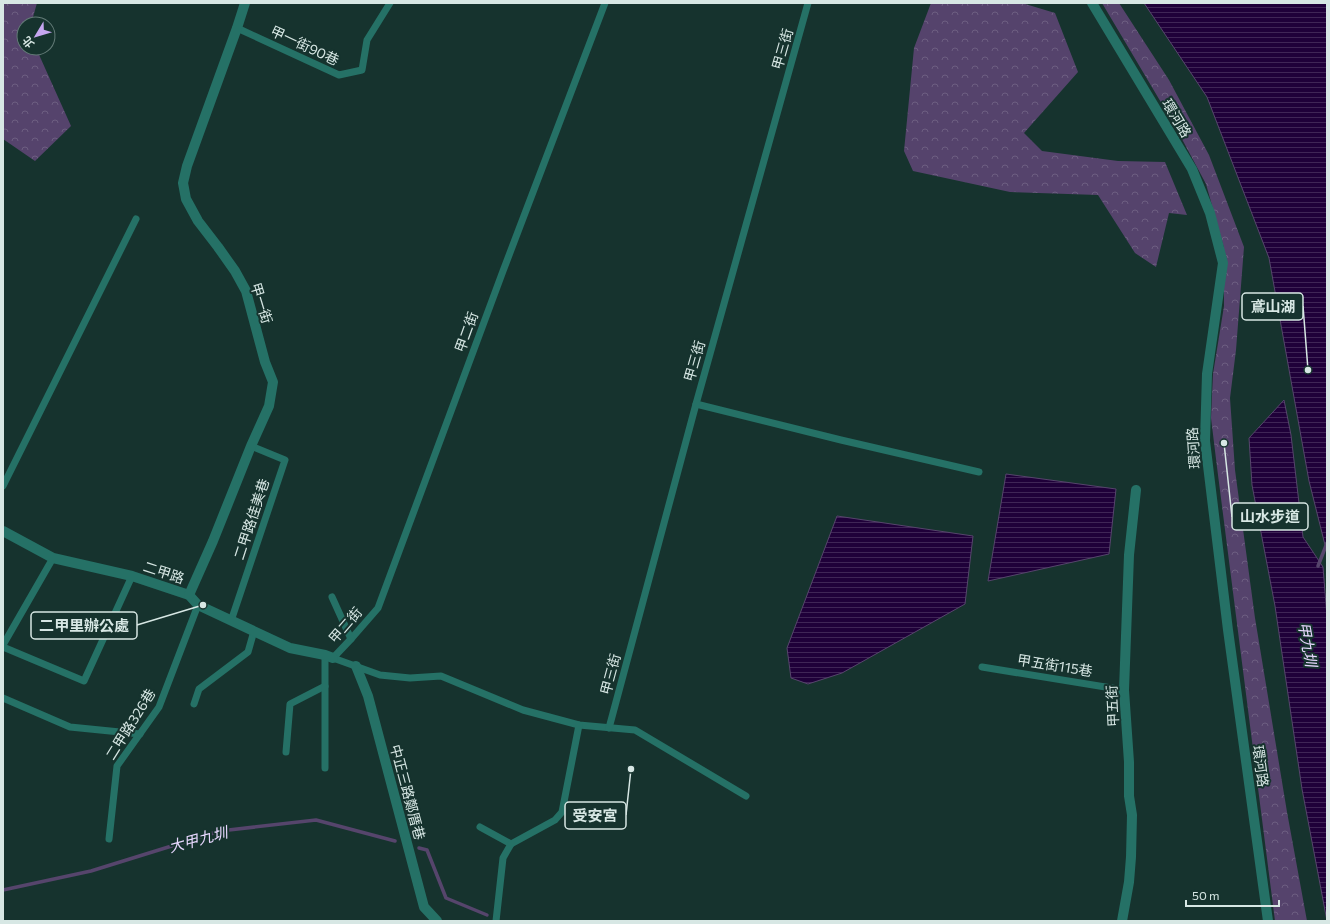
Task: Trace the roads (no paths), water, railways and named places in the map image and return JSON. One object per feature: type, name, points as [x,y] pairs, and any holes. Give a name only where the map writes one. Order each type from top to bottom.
[{"type":"street","name":"甲一街","points":[[189,594],[213,541],[251,446],[269,406],[273,382],[265,362],[246,291],[235,271],[218,246],[198,221],[186,199],[183,183],[187,166],[245,3]]},
{"type":"street","name":"環河路","points":[[1092,3],[1192,169],[1210,213],[1223,263],[1207,374],[1205,441],[1228,630],[1268,921]]},
{"type":"street","name":"甲五街","points":[[1122,921],[1129,882],[1132,815],[1129,796],[1129,762],[1124,690],[1129,554],[1136,490]]},
{"type":"street","name":"二甲路","points":[[3,531],[53,558],[132,576],[189,594],[198,605],[290,648],[329,657]]},
{"type":"street","name":"中正三路鄭厝巷","points":[[356,666],[368,696],[424,907],[437,921]]},
{"type":"lane","name":"甲一街90巷","points":[[237,28],[339,75],[362,70],[367,40],[390,3]]},
{"type":"lane","name":"甲二街","points":[[329,657],[351,639],[378,608],[503,271],[605,3]]},
{"type":"lane","name":"甲三街","points":[[609,728],[696,404],[808,3]]},
{"type":"lane","points":[[3,486],[136,219]]},
{"type":"lane","points":[[696,404],[979,472]]},
{"type":"lane","name":"二甲路佳美巷","points":[[231,621],[285,460],[251,446]]},
{"type":"lane","points":[[53,558],[3,646],[84,681],[132,576]]},
{"type":"lane","points":[[332,597],[351,639]]},
{"type":"lane","name":"二甲路326巷","points":[[109,839],[116,766],[159,708],[198,605]]},
{"type":"lane","points":[[194,704],[199,689],[248,652],[254,631]]},
{"type":"lane","points":[[325,768],[325,686],[329,657],[380,675],[410,678],[441,676],[523,710],[579,725],[635,730],[746,796]]},
{"type":"lane","name":"甲五街115巷","points":[[982,667],[1124,690]]},
{"type":"lane","points":[[286,752],[290,704],[325,686]]},
{"type":"lane","points":[[3,698],[70,727],[140,734]]},
{"type":"lane","points":[[496,921],[503,858],[511,844],[555,820],[562,812],[579,725]]},
{"type":"lane","points":[[480,826],[511,844]]},
{"type":"water","points":[[1144,3],[1327,3],[1327,553],[1309,481],[1269,258],[1207,97]]},
{"type":"water","points":[[1284,400],[1291,435],[1303,537],[1323,567],[1327,617],[1327,921],[1302,789],[1275,606],[1252,485],[1249,438]]},
{"type":"water","points":[[1006,474],[1116,489],[1109,554],[988,581]]},
{"type":"water","points":[[837,516],[973,536],[965,604],[842,673],[808,684],[791,678],[787,648]]},
{"type":"waterway","name":"甲九圳","points":[[1318,566],[1327,543]]},
{"type":"waterway","name":"大甲九圳","points":[[3,890],[91,871],[220,831],[316,820],[395,841]]},
{"type":"waterway","name":"大甲九圳","points":[[419,848],[427,850],[446,898],[487,915]]},
{"type":"place","name":"鳶山湖","points":[[1308,370]]},
{"type":"place","name":"山水步道","points":[[1224,443]]},
{"type":"place","name":"二甲里辦公處","points":[[203,605]]},
{"type":"place","name":"受安宮","points":[[631,769]]}]
